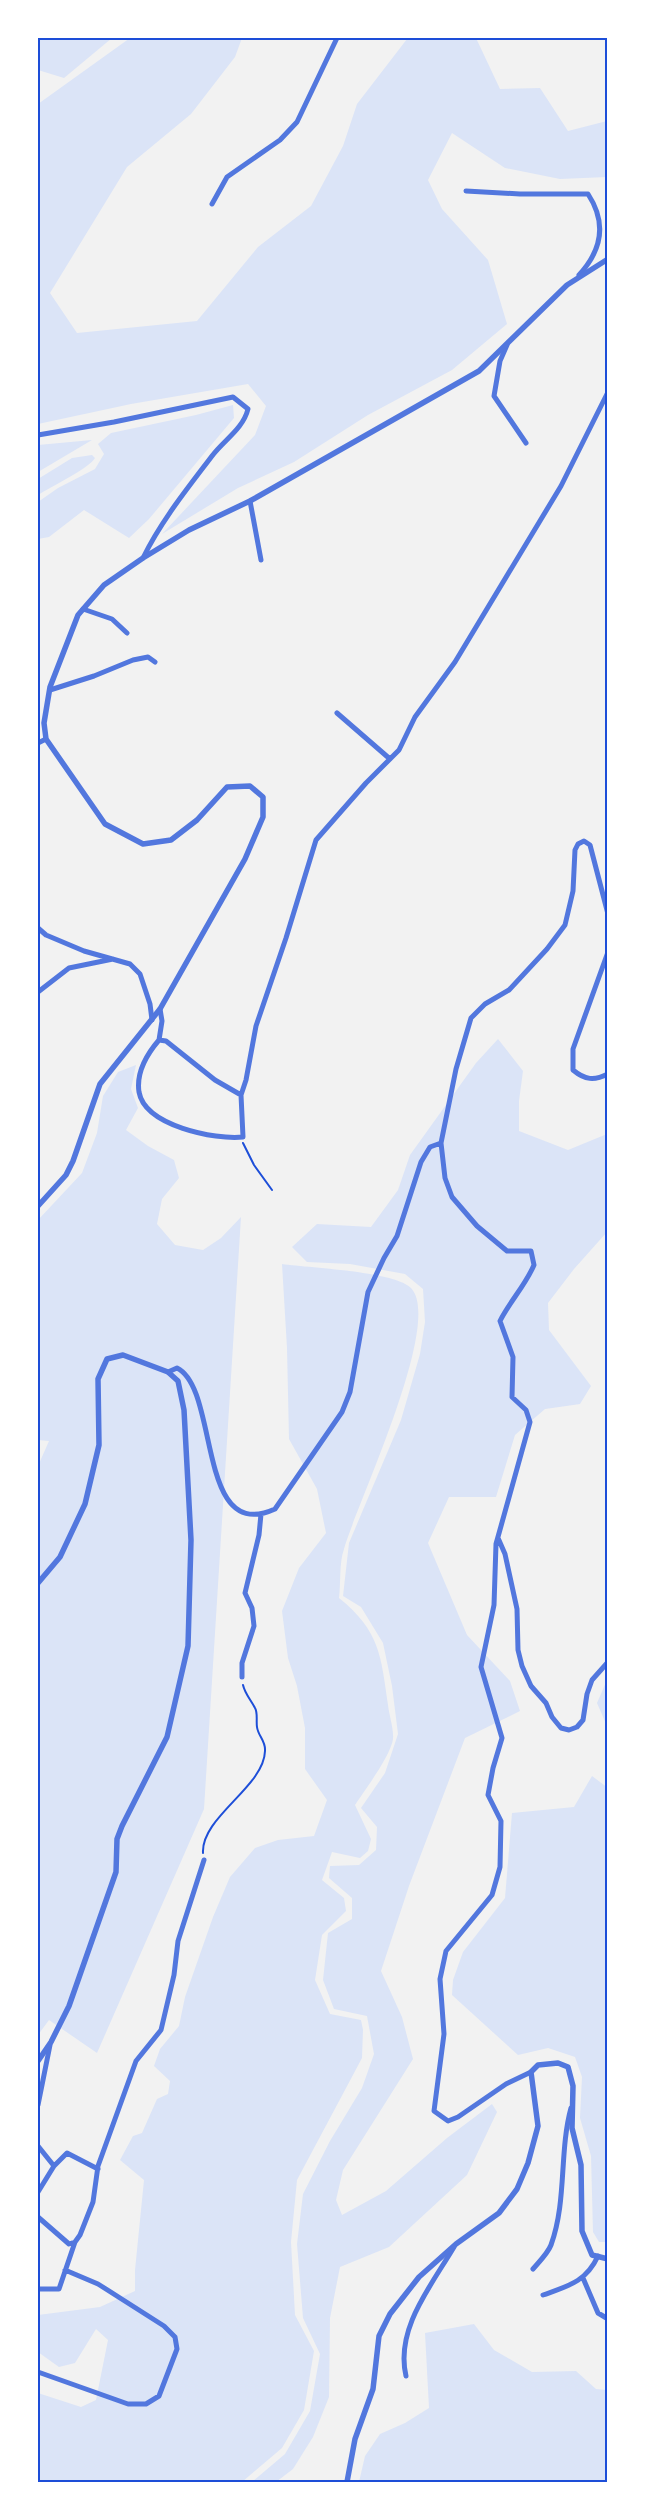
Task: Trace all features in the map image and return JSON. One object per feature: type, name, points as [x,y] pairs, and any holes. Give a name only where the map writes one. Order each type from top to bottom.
[{"type":"street","points":[[212,204],[227,177],[280,140],[297,122],[336,40],[330,38]]},
{"type":"street","points":[[38,1206],[66,1175],[73,1162],[100,1084],[160,1009],[245,860],[263,817],[263,796],[250,786],[227,787],[197,820],[171,840],[143,844],[104,824],[46,740],[44,723],[50,690],[78,615],[104,585],[143,558],[189,530],[250,501],[478,371],[592,262],[601,221],[596,207],[588,194],[520,194],[466,191]]},
{"type":"street","points":[[576,279],[608,259]]},
{"type":"street","points":[[508,342],[500,362],[494,396],[526,444]]},
{"type":"street","points":[[160,1009],[162,1021],[158,1040],[146,1056],[140,1076],[139,1093],[150,1110],[168,1123],[201,1135],[231,1138],[242,1137],[241,1095],[246,1080],[256,1026],[286,938],[316,840],[399,750],[415,717],[455,662],[561,486],[608,392]]},
{"type":"street","points":[[38,435],[114,422],[233,397],[248,408],[245,421],[214,454],[168,515],[157,530],[143,558]]},
{"type":"street","points":[[250,501],[261,560]]},
{"type":"street","points":[[83,609],[112,619],[127,632]]},
{"type":"street","points":[[50,690],[94,676],[133,660],[148,657],[155,662]]},
{"type":"street","points":[[338,713],[390,759]]},
{"type":"street","points":[[38,742],[46,740]]},
{"type":"street","points":[[608,914],[590,845],[584,841],[578,844],[575,850],[573,891],[565,925],[547,949],[509,990],[485,1004],[471,1018],[456,1069],[441,1143],[445,1178],[452,1197],[477,1226],[507,1251],[531,1251],[534,1265],[525,1286],[509,1302],[500,1321],[513,1357],[512,1397],[526,1410],[530,1422],[498,1538],[494,1568],[494,1605],[481,1668],[502,1738],[492,1768],[488,1795],[501,1821],[500,1867],[492,1895],[446,1951],[440,1979],[444,2034],[434,2112],[448,2121],[458,2117],[506,2084],[531,2072],[538,2065],[558,2062],[568,2067],[573,2086],[572,2128],[581,2165],[582,2231],[592,2255],[608,2259]]},
{"type":"street","points":[[38,928],[46,936],[130,964],[140,974],[150,1004],[152,1020]]},
{"type":"street","points":[[608,952],[573,1050],[573,1070],[591,1080],[608,1074]]},
{"type":"street","points":[[38,992],[69,968],[114,959]]},
{"type":"street","points":[[158,1040],[166,1041],[215,1080],[241,1095]]},
{"type":"street","points":[[168,1372],[176,1368],[182,1370],[194,1390],[219,1477],[230,1503],[241,1512],[261,1514],[274,1509],[281,1502],[342,1412],[350,1392],[368,1292],[388,1250],[397,1236],[421,1162],[430,1147],[441,1143]]},
{"type":"street","points":[[38,1583],[60,1557],[85,1504],[99,1445],[98,1379],[107,1359],[123,1355],[168,1372],[178,1381],[184,1410],[191,1540],[188,1646],[167,1737],[122,1826],[117,1839],[114,1880],[69,2006],[51,2042],[38,2062]]},
{"type":"street","points":[[242,1677],[242,1663],[254,1626],[252,1608],[245,1593],[259,1535],[261,1514]]},
{"type":"street","points":[[498,1538],[505,1554],[507,1573],[518,1609],[518,1650],[522,1666],[531,1686],[546,1703],[552,1717],[561,1728],[568,1730],[577,1727],[583,1720],[586,1694],[592,1680],[608,1662]]},
{"type":"street","points":[[38,2290],[59,2289],[75,2242],[94,2202],[98,2169],[136,2061],[161,2030],[174,1975],[178,1941],[204,1860]]},
{"type":"street","points":[[38,2105],[51,2042]]},
{"type":"street","points":[[346,2482],[355,2439],[373,2389],[379,2336],[390,2314],[419,2277],[456,2244],[500,2213],[517,2189],[528,2163],[538,2126],[531,2072]]},
{"type":"street","points":[[533,2269],[551,2246],[561,2195],[565,2130],[573,2100]]},
{"type":"street","points":[[38,2146],[54,2166]]},
{"type":"street","points":[[38,2192],[54,2166],[67,2153],[98,2169]]},
{"type":"street","points":[[38,2217],[69,2244],[75,2242]]},
{"type":"street","points":[[406,2376],[402,2361],[403,2345],[413,2316],[456,2244]]},
{"type":"street","points":[[543,2295],[583,2278],[591,2270],[598,2256]]},
{"type":"street","points":[[38,2372],[128,2404],[146,2404],[159,2396],[177,2349],[175,2337],[164,2326],[98,2284],[65,2270]]},
{"type":"street","points":[[583,2278],[598,2313],[608,2319]]},
{"type":"path","points":[[242,1137],[242,1143],[254,1166],[272,1190]]},
{"type":"path","points":[[204,1860],[202,1850],[206,1838],[237,1795],[249,1787],[265,1759],[264,1741],[257,1729],[257,1710],[245,1692],[242,1677]]},
{"type":"shaded area","points":[[38,38],[112,38],[64,78],[38,70]]},
{"type":"shaded area","points":[[130,38],[242,38],[235,57],[191,114],[127,167],[50,293],[77,333],[197,321],[258,247],[311,206],[343,146],[357,104],[407,39],[476,38],[500,89],[540,88],[568,131],[607,121],[607,177],[560,179],[505,168],[452,133],[428,180],[442,209],[488,260],[507,324],[452,370],[368,415],[294,462],[238,488],[162,534],[255,435],[266,406],[248,384],[131,404],[38,424],[38,104]]},
{"type":"shaded area","points":[[233,405],[234,418],[149,519],[129,538],[84,510],[49,537],[38,539],[38,502],[58,488],[95,469],[104,454],[98,444],[111,433]]},
{"type":"shaded area","points":[[92,440],[38,472],[38,445]]},
{"type":"shaded area","points":[[92,455],[95,458],[85,467],[38,495],[38,479],[72,458]]},
{"type":"shaded area","points":[[498,1039],[523,1071],[519,1101],[519,1131],[568,1150],[607,1134],[607,1232],[574,1269],[548,1303],[549,1330],[591,1386],[580,1404],[545,1409],[515,1435],[496,1497],[449,1497],[428,1543],[467,1635],[510,1681],[520,1711],[465,1738],[409,1886],[381,1971],[402,2017],[413,2059],[343,2170],[336,2200],[342,2215],[386,2191],[447,2138],[492,2104],[497,2112],[467,2175],[389,2247],[340,2267],[330,2318],[329,2397],[313,2437],[293,2469],[276,2482],[252,2482],[285,2454],[310,2411],[320,2354],[303,2318],[297,2244],[303,2194],[330,2141],[362,2088],[374,2054],[367,2016],[334,2009],[323,1980],[328,1933],[352,1919],[352,1898],[329,1878],[330,1866],[359,1865],[376,1850],[377,1827],[361,1808],[385,1773],[398,1734],[392,1686],[383,1643],[361,1607],[343,1596],[349,1543],[401,1420],[420,1354],[425,1322],[423,1289],[405,1274],[350,1264],[307,1262],[292,1247],[317,1224],[371,1227],[398,1190],[410,1155],[476,1063]]},
{"type":"shaded area","points":[[136,1065],[131,1089],[138,1108],[126,1130],[148,1146],[174,1160],[179,1178],[162,1199],[157,1224],[175,1245],[203,1250],[221,1238],[241,1217],[204,1809],[97,2053],[49,2020],[38,2035],[38,1466],[49,1441],[38,1440],[38,1220],[82,1173],[97,1133],[103,1096],[118,1072]]},
{"type":"shaded area","points":[[282,1264],[370,1274],[402,1282],[411,1288],[418,1307],[416,1337],[407,1374],[394,1415],[342,1554],[339,1598],[363,1622],[371,1633],[376,1645],[383,1672],[393,1739],[383,1763],[355,1805],[371,1839],[368,1851],[360,1858],[332,1852],[322,1880],[344,1898],[346,1911],[322,1935],[315,1980],[330,2014],[361,2020],[363,2030],[362,2058],[297,2180],[291,2242],[295,2315],[314,2351],[304,2410],[282,2448],[242,2482],[38,2482],[38,2393],[81,2407],[96,2400],[108,2340],[96,2329],[75,2363],[59,2367],[38,2352],[38,2315],[100,2307],[135,2291],[135,2270],[144,2180],[120,2160],[133,2136],[142,2133],[157,2099],[168,2094],[170,2081],[154,2066],[160,2049],[179,2026],[185,1997],[213,1917],[230,1877],[255,1848],[278,1840],[314,1836],[327,1800],[305,1769],[305,1728],[297,1686],[288,1658],[282,1611],[299,1568],[326,1533],[317,1489],[289,1439],[287,1348]]},
{"type":"shaded area","points":[[607,1680],[607,1726],[597,1703]]},
{"type":"shaded area","points":[[592,1776],[608,1788],[607,2242],[599,2242],[593,2232],[591,2156],[580,2118],[582,2077],[575,2057],[548,2048],[518,2055],[452,1995],[453,1980],[463,1952],[505,1898],[512,1813],[574,1807]]},
{"type":"shaded area","points":[[474,2324],[494,2350],[532,2372],[576,2371],[596,2389],[607,2390],[607,2482],[359,2482],[365,2456],[380,2434],[405,2423],[429,2408],[425,2333]]}]
